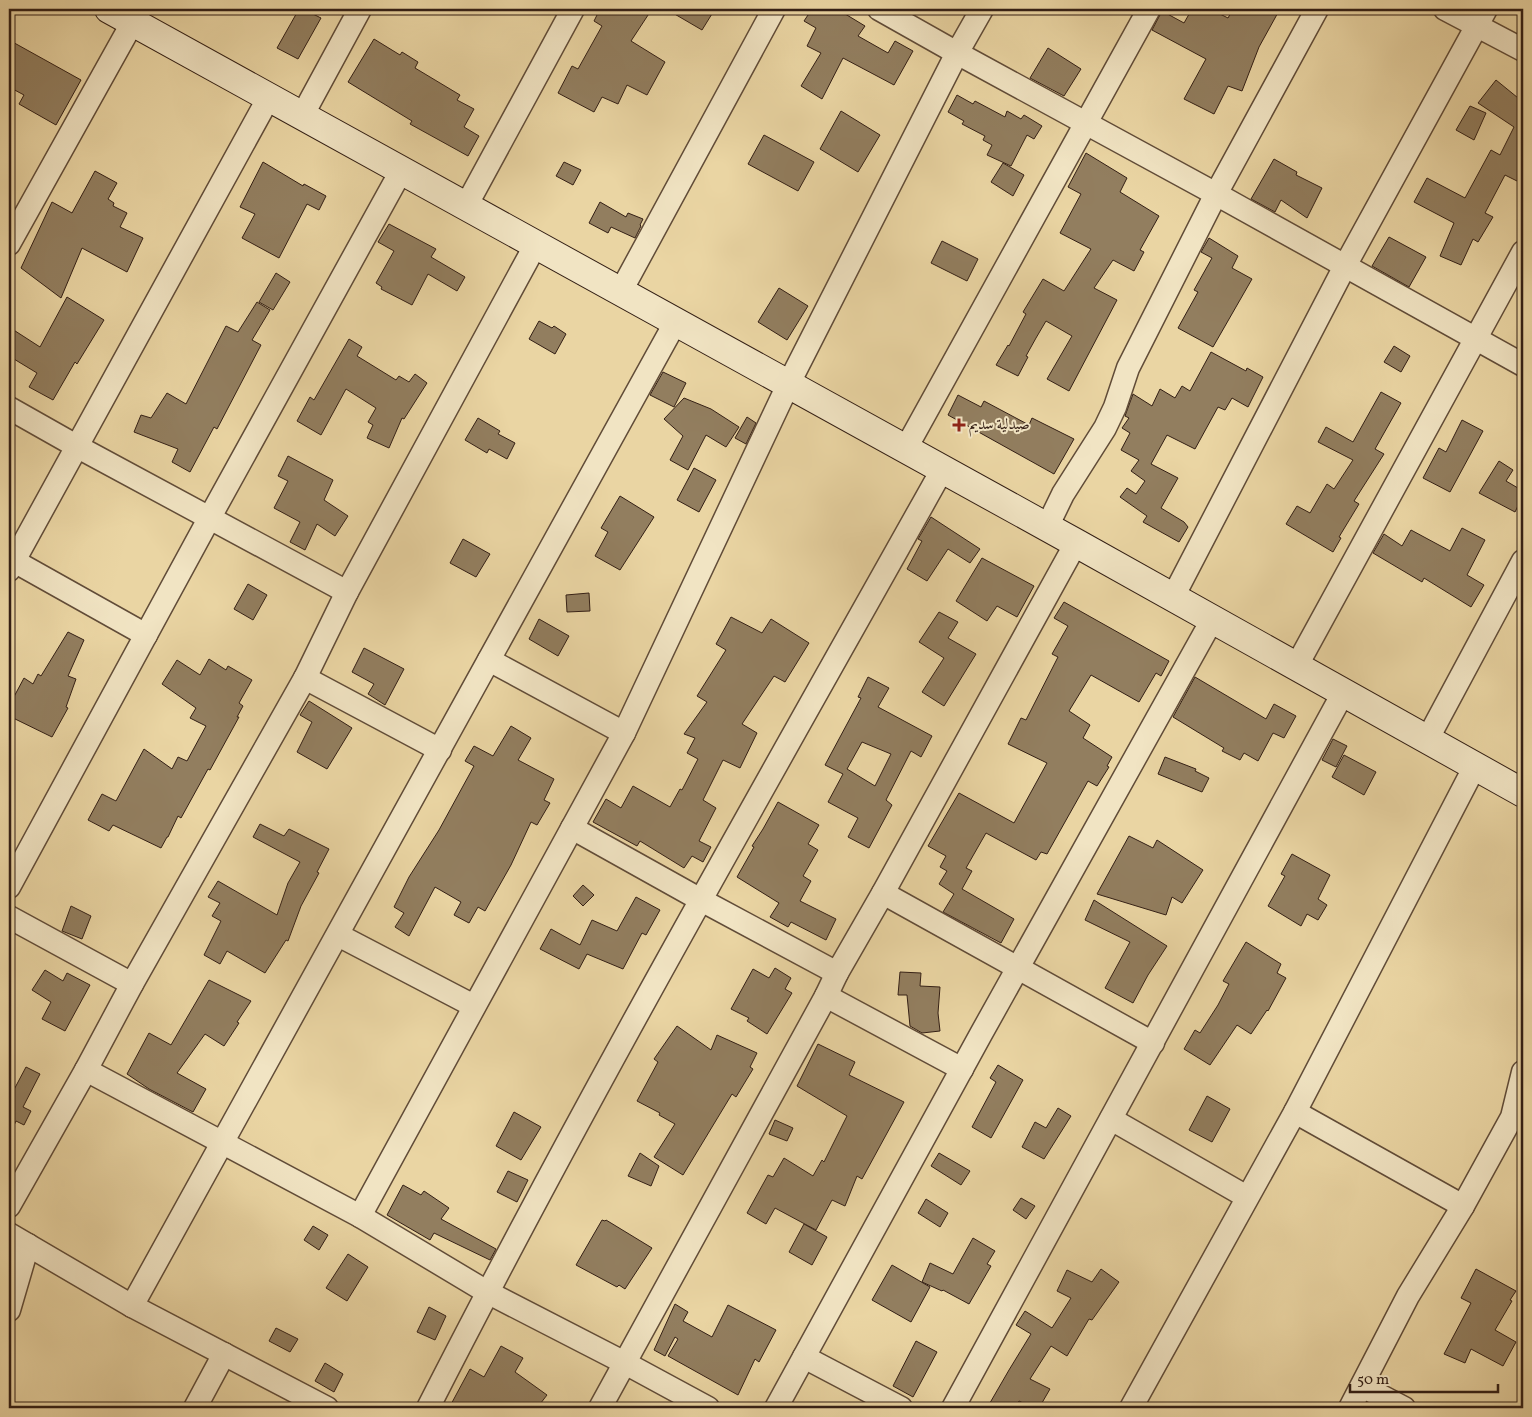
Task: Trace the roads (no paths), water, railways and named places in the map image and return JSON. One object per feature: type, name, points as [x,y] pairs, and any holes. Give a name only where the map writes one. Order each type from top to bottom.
[{"type":"main road","points":[[109,9],[137,15],[269,97],[401,172],[536,244],[1523,793]]},
{"type":"street","points":[[302,116],[360,9]]},
{"type":"street","points":[[466,206],[573,9]]},
{"type":"street","points":[[621,292],[774,9]]},
{"type":"street","points":[[880,9],[1523,365]]},
{"type":"street","points":[[360,1216],[624,733],[788,385],[957,53],[982,9]]},
{"type":"street","points":[[905,450],[1149,9]]},
{"type":"street","points":[[1047,528],[1063,494],[1105,428],[1115,407],[1128,368],[1216,194],[1317,9]]},
{"type":"street","points":[[1445,9],[1482,17],[1523,50]]},
{"type":"street","points":[[9,244],[137,15]]},
{"type":"street","points":[[1173,597],[1345,266],[1482,17]]},
{"type":"street","points":[[146,635],[11,565],[78,447],[269,97]]},
{"type":"street","points":[[9,887],[210,517],[401,172]]},
{"type":"street","points":[[9,1206],[305,678],[347,592],[536,244]]},
{"type":"street","points":[[1296,667],[1523,252]]},
{"type":"street","points":[[132,1306],[675,323]]},
{"type":"street","points":[[9,408],[347,592]]},
{"type":"street","points":[[428,1408],[487,1292],[701,900],[942,470]]},
{"type":"street","points":[[600,1408],[837,973],[884,893],[1076,543]]},
{"type":"street","points":[[1427,740],[1523,561]]},
{"type":"street","points":[[776,1408],[1212,620]]},
{"type":"street","points":[[489,660],[624,733]]},
{"type":"street","points":[[305,678],[440,750]]},
{"type":"street","points":[[953,1408],[1342,692]]},
{"type":"street","points":[[1131,1408],[1295,1112],[1475,766]]},
{"type":"street","points":[[572,828],[837,973]]},
{"type":"street","points":[[884,893],[1153,1042]]},
{"type":"street","points":[[9,917],[132,984]]},
{"type":"street","points":[[338,935],[474,1006]]},
{"type":"street","points":[[826,996],[962,1069]]},
{"type":"street","points":[[86,1070],[360,1216],[487,1292],[708,1408]]},
{"type":"street","points":[[1350,1408],[1408,1296],[1518,1120],[1523,1072]]},
{"type":"street","points":[[1295,1112],[1464,1206]]},
{"type":"street","points":[[1111,1119],[1247,1197]]},
{"type":"street","points":[[9,1310],[18,1240],[132,1306],[327,1408]]},
{"type":"street","points":[[195,1408],[224,1354]]},
{"type":"street","points":[[804,1357],[901,1408]]},
{"type":"street","points":[[1362,1386],[1404,1408]]},
{"type":"place","name":"صيدلية سديم","points":[[959,425]]}]
